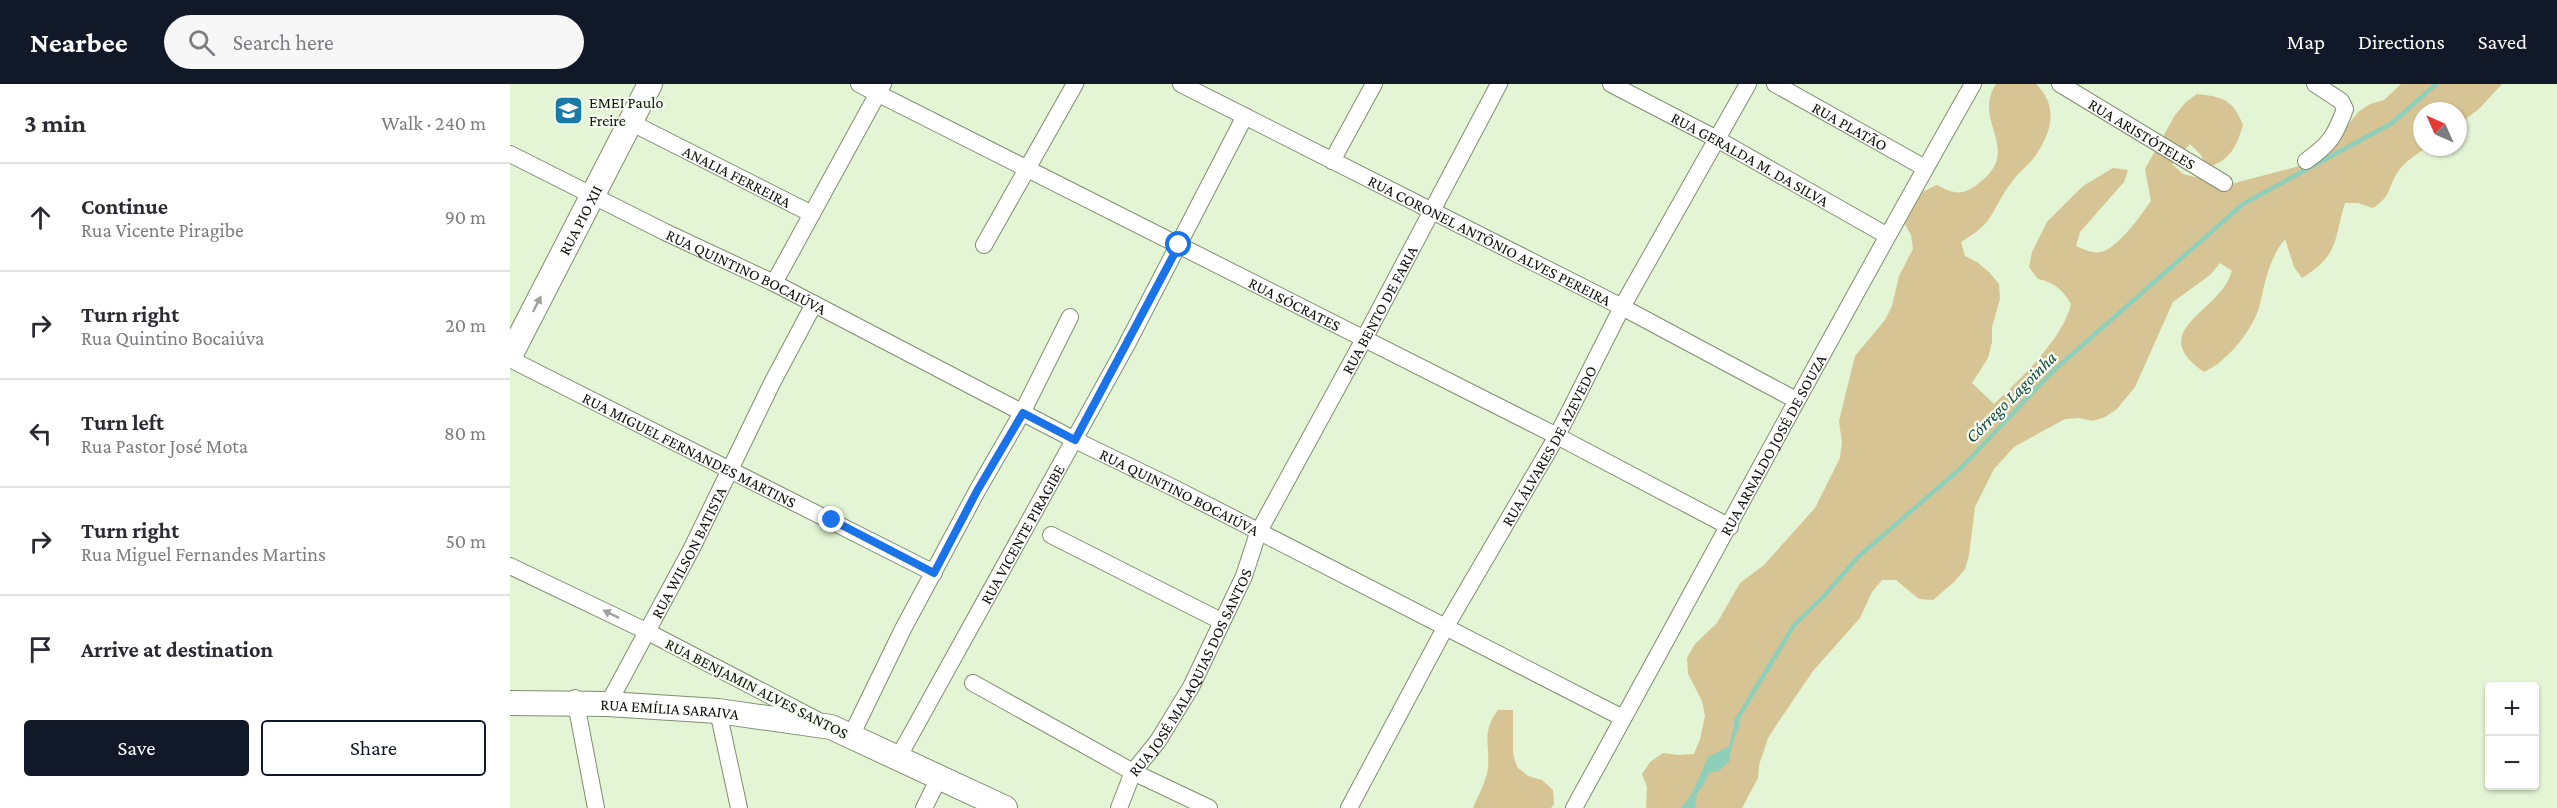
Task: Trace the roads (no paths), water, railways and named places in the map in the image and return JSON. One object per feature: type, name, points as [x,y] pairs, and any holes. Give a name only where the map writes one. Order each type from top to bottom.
[{"type":"main road","name":"RUA PIO XII","points":[[510,358],[650,84]]},
{"type":"main road","name":"RUA EMÍLIA SARAIVA","points":[[510,703],[575,701],[718,711],[841,732]]},
{"type":"main road","name":"RUA BENJAMIN ALVES SANTOS","points":[[841,732],[1005,808]]},
{"type":"street","name":"RUA SÓCRATES","points":[[859,84],[880,89],[1026,168],[1557,436],[1730,526]]},
{"type":"street","points":[[984,245],[1075,84]]},
{"type":"street","points":[[1332,161],[1374,84]]},
{"type":"street","name":"RUA BENTO DE FARIA","points":[[1258,533],[1499,84]]},
{"type":"street","name":"RUA GERALDA M. DA SILVA","points":[[1611,84],[1715,138],[1886,235]]},
{"type":"street","name":"RUA ÁLVARES DE AZEVEDO","points":[[1349,808],[1445,628],[1557,436],[1622,307],[1715,138],[1748,84]]},
{"type":"street","name":"RUA PLATÃO","points":[[1775,84],[1925,168]]},
{"type":"street","name":"RUA ARNALDO JOSÉ DE SOUZA","points":[[1574,808],[1730,526],[1886,235],[1973,84]]},
{"type":"street","name":"RUA ARISTÓTELES","points":[[2060,84],[2224,183]]},
{"type":"street","points":[[2306,161],[2326,147],[2335,135],[2345,109],[2341,101],[2314,84]]},
{"type":"street","name":"RUA CORONEL ANTÔNIO ALVES PEREIRA","points":[[1184,85],[1622,307],[1796,400]]},
{"type":"street","points":[[774,283],[880,89]]},
{"type":"street","name":"RUA VICENTE PIRAGIBE","points":[[898,758],[1075,440],[1245,117]]},
{"type":"street","name":"ANALIA FERREIRA","points":[[630,122],[812,214]]},
{"type":"street","name":"RUA QUINTINO BOCAIÚVA","points":[[510,154],[591,196],[774,283],[1075,440],[1623,718]]},
{"type":"street","name":"RUA WILSON BATISTA","points":[[608,704],[731,470],[772,383],[814,304]]},
{"type":"street","points":[[841,732],[903,629],[977,491],[1023,413],[1071,317]]},
{"type":"street","name":"RUA MIGUEL FERNANDES MARTINS","points":[[510,358],[934,573]]},
{"type":"street","name":"RUA JOSÉ MALAQUIAS DOS SANTOS","points":[[1119,808],[1133,772],[1158,741],[1191,687],[1244,576],[1258,533]]},
{"type":"street","points":[[1051,535],[1221,621]]},
{"type":"street","name":"RUA BENJAMIN ALVES SANTOS","points":[[510,566],[646,631],[841,732]]},
{"type":"street","points":[[973,683],[1133,772],[1209,808]]},
{"type":"street","points":[[510,693],[575,701],[596,808]]},
{"type":"street","points":[[718,711],[739,808]]},
{"type":"street","points":[[924,808],[940,776]]},
{"type":"water","points":[[1736,717],[1740,725],[1730,761],[1719,771],[1709,773],[1697,793],[1695,808],[1681,808],[1691,795],[1709,755],[1729,746]]},
{"type":"waterway","name":"Córrego Lagoinha","points":[[1736,721],[1794,625],[1823,597],[1858,557],[1961,468],[2053,371],[2243,204],[2392,123],[2436,84]]},
{"type":"place","name":"EMEI Paulo Freire","points":[[568,111]]}]
